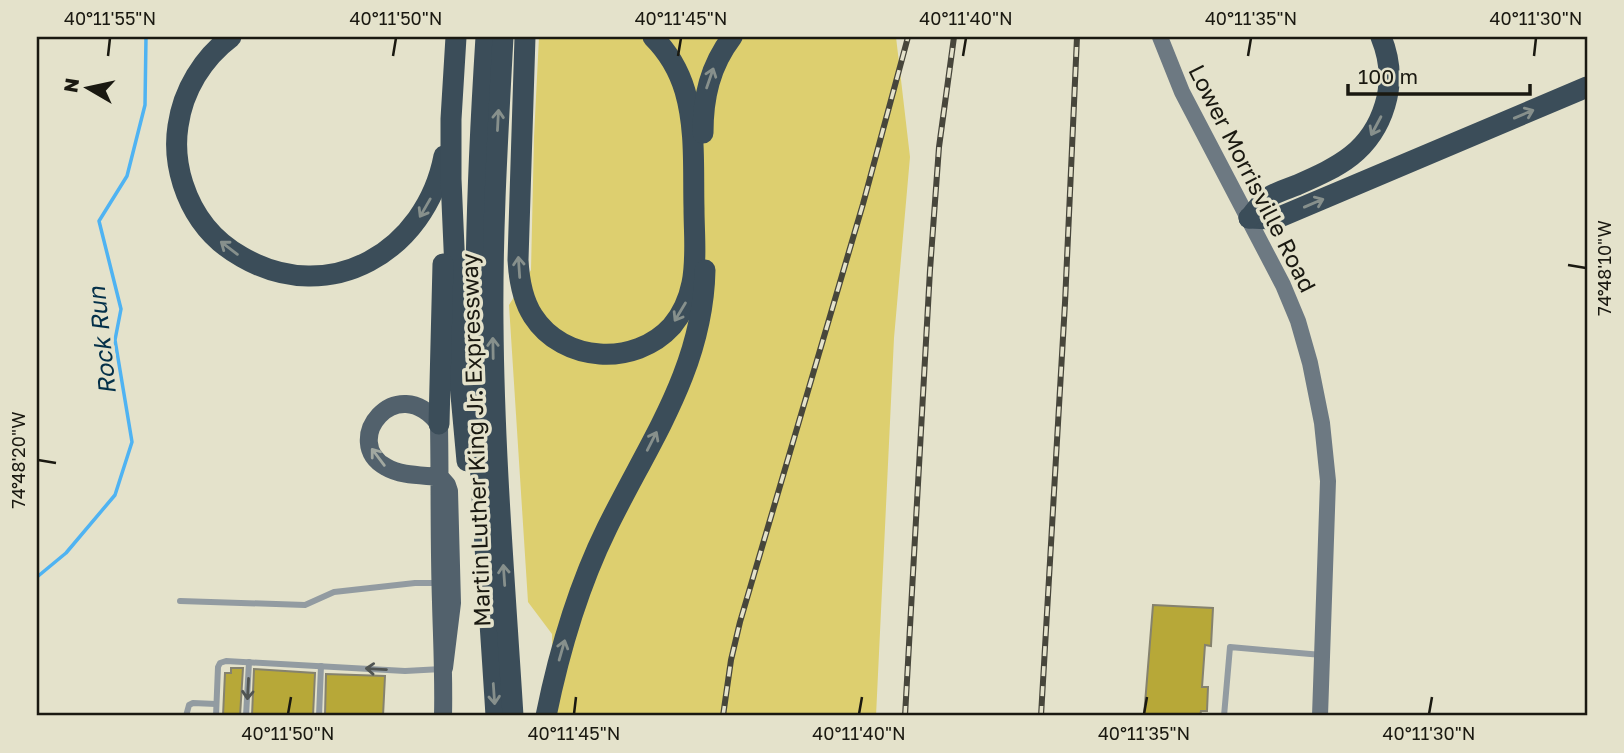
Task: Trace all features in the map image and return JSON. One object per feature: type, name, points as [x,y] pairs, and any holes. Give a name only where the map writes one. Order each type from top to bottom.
[{"type":"highway","points":[[232,37],[209,56],[192,81],[178,122],[178,162],[186,193],[200,220],[234,253],[262,267],[304,276],[335,274],[364,264],[391,248],[414,225],[434,189],[442,169],[451,120]]},
{"type":"highway","points":[[456,37],[451,179],[462,417],[490,623]]},
{"type":"highway","name":"Martin Luther King Jr. Expressway","points":[[486,37],[478,188],[476,322],[480,455],[496,716]]},
{"type":"highway","name":"Martin Luther King Jr. Expressway","points":[[503,37],[495,189],[493,335],[497,454],[513,716]]},
{"type":"highway","points":[[525,37],[518,260],[523,295],[540,325],[558,340],[590,353],[613,355],[645,346],[671,326],[687,301],[694,273],[691,117],[679,74],[662,46],[653,37]]},
{"type":"highway","points":[[546,716],[564,643],[589,570],[607,528],[683,378],[696,338],[705,283],[704,101],[709,78],[732,37]]},
{"type":"highway","points":[[1249,218],[1266,199],[1343,163],[1368,140],[1383,112],[1388,90],[1389,68],[1381,37]]},
{"type":"highway","points":[[1249,218],[1275,219],[1587,87]]},
{"type":"highway","points":[[439,424],[445,217],[451,179]]},
{"type":"main road","points":[[443,716],[444,668],[441,583],[440,477],[439,424],[425,409],[417,405],[400,404],[378,415],[369,437],[372,453],[384,467],[403,473],[440,477],[447,485],[451,497],[452,603],[444,668]]},
{"type":"street","name":"Lower Morrisville Road","points":[[1160,37],[1182,92],[1274,266],[1298,321],[1310,363],[1325,443],[1328,481],[1320,716]]},
{"type":"lane","points":[[180,601],[305,605],[334,592],[415,583],[441,583]]},
{"type":"lane","points":[[1224,716],[1230,647],[1322,655]]},
{"type":"lane","points":[[216,716],[218,667],[226,660],[405,671],[444,668]]},
{"type":"lane","points":[[246,716],[249,662]]},
{"type":"lane","points":[[318,716],[321,666]]},
{"type":"lane","points":[[186,716],[188,705],[193,703],[216,704]]},
{"type":"shaded area","points":[[539,37],[896,37],[910,157],[894,338],[876,716],[554,716],[552,634],[528,602],[509,305],[531,270]]},
{"type":"building","points":[[1153,605],[1213,608],[1211,646],[1205,645],[1202,687],[1208,687],[1207,711],[1201,711],[1200,716],[1144,716]]},
{"type":"building","points":[[231,668],[243,668],[240,716],[223,716],[225,673],[231,673]]},
{"type":"building","points":[[254,669],[315,673],[313,716],[252,716]]},
{"type":"building","points":[[326,674],[385,676],[383,716],[325,716]]},
{"type":"waterway","name":"Rock Run","points":[[37,577],[66,553],[115,495],[132,442],[115,340],[121,309],[99,221],[127,176],[145,105],[146,37]]},
{"type":"railway","points":[[723,716],[740,622],[863,204],[908,37]]},
{"type":"railway","points":[[905,716],[930,270],[939,147],[954,37]]},
{"type":"railway","points":[[1041,716],[1065,303],[1077,37]]}]
